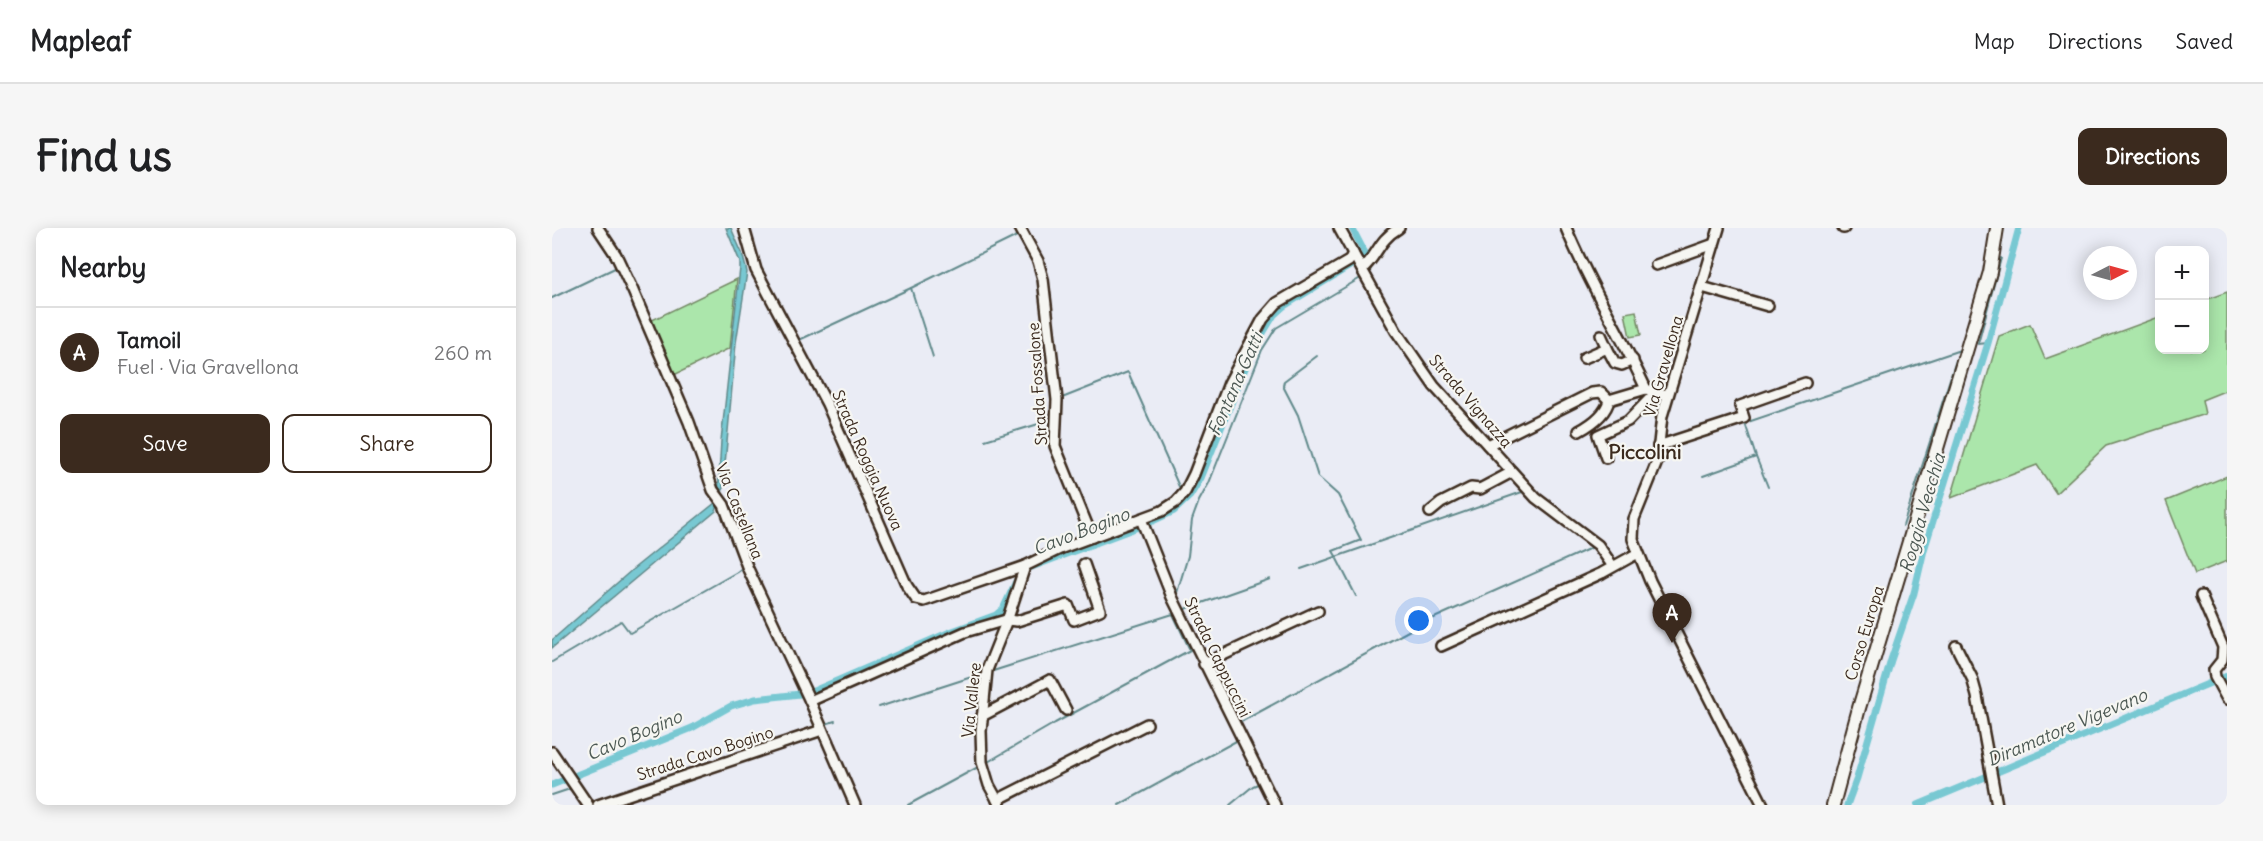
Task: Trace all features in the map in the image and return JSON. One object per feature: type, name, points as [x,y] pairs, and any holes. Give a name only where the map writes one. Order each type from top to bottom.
[{"type":"main road","name":"Corso Europa","points":[[1833,805],[1859,708],[1990,272],[1997,228]]},
{"type":"street","name":"Via Castellana","points":[[598,228],[616,255],[633,291],[719,499],[724,505],[748,569],[804,688],[855,805]]},
{"type":"street","name":"Strada Roggia Nuova","points":[[744,228],[756,270],[827,404],[907,586],[916,599],[930,600],[1024,569]]},
{"type":"street","name":"Strada Fossalone","points":[[1020,228],[1038,261],[1043,279],[1057,400],[1055,446],[1092,537]]},
{"type":"street","name":"Strada Vignazza","points":[[1339,228],[1396,331],[1434,386],[1536,498],[1598,546],[1612,566]]},
{"type":"street","points":[[1024,569],[1044,556],[1162,511],[1176,502],[1185,492],[1194,474],[1228,383],[1263,319],[1277,303],[1349,261],[1360,266],[1367,266],[1378,245],[1399,228]]},
{"type":"street","points":[[1566,228],[1581,266],[1651,391]]},
{"type":"street","name":"Via Gravellona","points":[[1719,228],[1667,395],[1662,416],[1657,462],[1634,519],[1632,533],[1638,554],[1763,805]]},
{"type":"street","points":[[1656,265],[1714,244]]},
{"type":"street","points":[[1702,287],[1768,306]]},
{"type":"street","points":[[1601,335],[1615,363],[1622,365],[1633,360]]},
{"type":"street","points":[[1584,358],[1607,348]]},
{"type":"street","points":[[1658,446],[1744,418],[1740,406],[1805,382]]},
{"type":"street","points":[[1606,458],[1598,435],[1628,421],[1651,391]]},
{"type":"street","points":[[1609,400],[1651,391],[1667,395]]},
{"type":"street","points":[[1488,445],[1592,393],[1601,392],[1609,400]]},
{"type":"street","points":[[1579,430],[1608,409],[1609,400]]},
{"type":"street","points":[[1430,512],[1441,503],[1471,488],[1480,489],[1512,472]]},
{"type":"street","name":"Strada Cappuccini","points":[[1141,519],[1172,597],[1275,805]]},
{"type":"street","points":[[1442,646],[1602,573],[1638,554]]},
{"type":"street","points":[[809,700],[965,632],[1006,620],[1017,621],[1068,605],[1074,620],[1100,610],[1084,564]]},
{"type":"street","name":"Via Vallere","points":[[998,803],[983,770],[981,731],[987,670],[1024,569]]},
{"type":"street","points":[[2201,596],[2223,647],[2222,660],[2214,670],[2227,699]]},
{"type":"street","points":[[1204,664],[1318,611]]},
{"type":"street","points":[[1956,646],[1972,678],[1977,696],[1997,805]]},
{"type":"street","points":[[982,716],[1050,680],[1065,710]]},
{"type":"street","points":[[998,803],[1147,724]]},
{"type":"street","name":"Strada Cavo Bogino","points":[[598,805],[822,730]]},
{"type":"street","points":[[552,752],[588,805]]},
{"type":"green space","points":[[737,279],[730,348],[672,376],[648,322]]},
{"type":"green space","points":[[2227,292],[2227,390],[2202,400],[2205,414],[2106,446],[2056,493],[2037,465],[1951,498],[1999,336],[2030,324],[2045,359],[2155,318],[2155,354],[2209,354],[2209,299]]},
{"type":"green space","points":[[1636,311],[1641,335],[1630,337],[1625,313]]},
{"type":"green space","points":[[2227,476],[2227,561],[2195,574],[2166,501]]},
{"type":"water","points":[[726,228],[731,228],[747,272],[736,343],[722,497],[718,494],[721,441],[740,268],[740,262]]},
{"type":"water","points":[[715,503],[718,506],[716,511],[552,648],[552,640],[633,569]]},
{"type":"waterway","points":[[592,228],[616,266]]},
{"type":"waterway","points":[[933,357],[911,288],[1019,235],[1013,228]]},
{"type":"waterway","name":"Cavo Bogino","points":[[552,785],[692,728],[731,706],[755,699],[809,693],[950,632],[996,615],[1003,609],[1021,571],[1146,524],[1174,511],[1190,496],[1201,478],[1252,351],[1274,315],[1284,306],[1363,258],[1365,253],[1352,228]]},
{"type":"waterway","name":"Roggia Vecchia","points":[[1847,805],[1914,593],[1924,550],[1988,343],[2019,228]]},
{"type":"waterway","points":[[1988,343],[1978,344],[2001,258]]},
{"type":"waterway","name":"Fontana Gatti","points":[[1369,273],[1374,262]]},
{"type":"waterway","points":[[552,298],[617,267]]},
{"type":"waterway","name":"Fontana Gatti","points":[[1176,596],[1188,556],[1192,520],[1262,350],[1276,328],[1364,276]]},
{"type":"waterway","points":[[797,341],[911,288]]},
{"type":"waterway","points":[[632,301],[655,354]]},
{"type":"waterway","points":[[1703,476],[1756,457],[1745,423],[1960,350]]},
{"type":"waterway","points":[[1317,356],[1284,381],[1283,386],[1298,415],[1318,477],[1338,495],[1361,540],[1333,551],[1336,556]]},
{"type":"waterway","points":[[1903,526],[1956,360]]},
{"type":"waterway","points":[[1062,398],[1128,372],[1181,491]]},
{"type":"waterway","points":[[985,440],[1052,420]]},
{"type":"waterway","points":[[1756,457],[1768,487]]},
{"type":"waterway","points":[[1301,569],[1525,491]]},
{"type":"waterway","points":[[715,502],[721,509]]},
{"type":"waterway","points":[[1239,723],[1423,623],[1593,547]]},
{"type":"waterway","points":[[1337,559],[1356,596]]},
{"type":"waterway","points":[[552,662],[621,621],[630,633],[737,572],[743,567],[742,565]]},
{"type":"waterway","points":[[1182,610],[1270,579]]},
{"type":"waterway","name":"Fontana Gatti","points":[[986,763],[1190,650],[1173,614],[990,672]]},
{"type":"waterway","points":[[879,707],[984,673]]},
{"type":"waterway","name":"Diramatore Vigevano","points":[[1918,805],[2227,676]]},
{"type":"waterway","points":[[825,724],[835,721]]},
{"type":"waterway","points":[[685,771],[816,727]]},
{"type":"waterway","points":[[1119,805],[1238,740]]},
{"type":"waterway","name":"Fontana Gatti","points":[[908,805],[980,766]]},
{"type":"waterway","points":[[978,767],[985,787]]},
{"type":"waterway","points":[[591,803],[645,784]]},
{"type":"waterway","points":[[1230,805],[1253,786],[1258,784],[1261,786]]},
{"type":"waterway","points":[[552,795],[573,788],[574,790]]},
{"type":"waterway","points":[[578,797],[583,805]]},
{"type":"place","name":"Tamoil","points":[[1672,643]]},
{"type":"district","name":"Piccolini","points":[[1645,451]]}]
